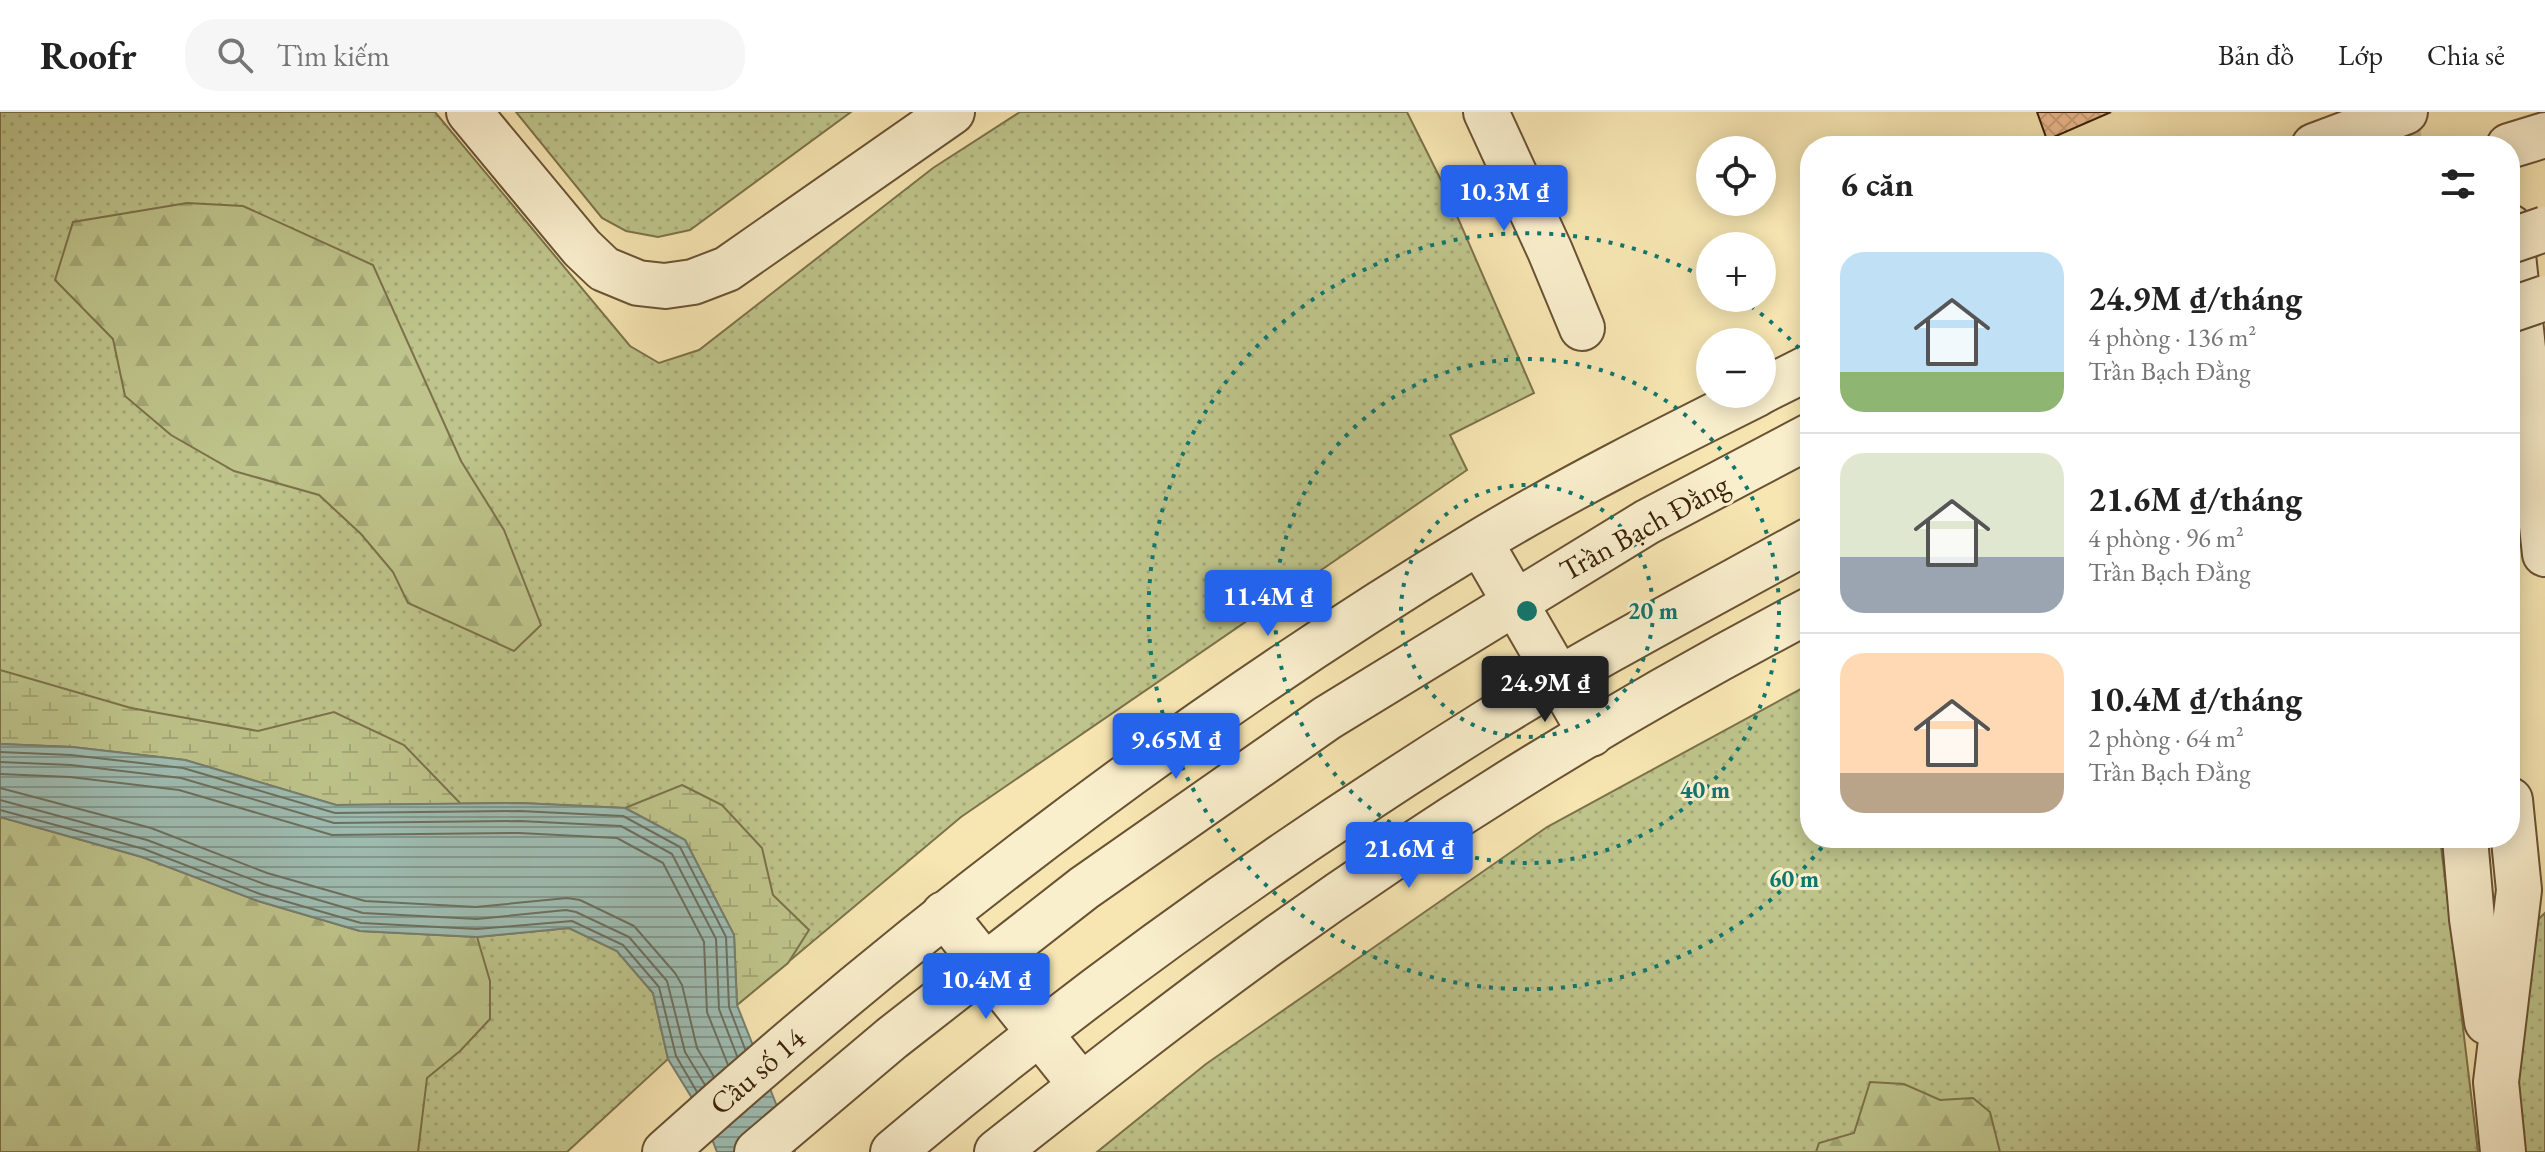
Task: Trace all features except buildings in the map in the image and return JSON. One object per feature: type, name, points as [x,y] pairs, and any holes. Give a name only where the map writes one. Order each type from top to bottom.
[{"type":"street","points":[[469,112],[582,248],[604,269],[638,283],[665,286],[693,282],[727,269],[952,112]]},
{"type":"street","points":[[1486,112],[1582,328]]},
{"type":"street","points":[[2341,136],[2405,112]]},
{"type":"street","points":[[2498,112],[2500,136]]},
{"type":"street","points":[[2520,143],[2545,135]]},
{"type":"street","points":[[2520,238],[2545,229]]},
{"type":"street","points":[[2520,307],[2545,298]]},
{"type":"street","points":[[2520,320],[2545,554]]},
{"type":"street","points":[[1776,384],[1800,372]]},
{"type":"street","name":"Cầu số 14","points":[[665,1152],[850,991],[944,914],[1057,827],[1206,721],[1480,542],[1729,408]]},
{"type":"street","name":"Trần Bạch Đằng","points":[[892,1038],[1084,888],[1327,718],[1647,522],[1800,441]]},
{"type":"street","points":[[1480,542],[1591,734]]},
{"type":"street","points":[[893,1152],[948,1105],[1136,960],[1260,873],[1472,732],[1559,679],[1800,546]]},
{"type":"street","points":[[997,1152],[1272,941],[1458,816],[1591,734],[1800,616]]},
{"type":"street","points":[[2466,848],[2472,919],[2503,1152]]},
{"type":"street","points":[[2496,1082],[2519,890],[2515,848]]},
{"type":"street","points":[[944,914],[1081,1085]]},
{"type":"street","name":"Cầu số 14","points":[[757,1152],[892,1038]]},
{"type":"green space","points":[[0,112],[435,112],[630,346],[659,363],[699,350],[933,168],[1020,112],[1407,112],[1444,186],[1534,393],[1450,435],[1467,470],[961,817],[737,1005],[625,808],[520,803],[336,805],[72,747],[0,744]]},
{"type":"green space","points":[[516,112],[851,112],[690,230],[658,237],[626,231],[602,218]]},
{"type":"green space","points":[[187,203],[243,206],[373,265],[461,461],[504,530],[541,625],[514,651],[408,603],[393,572],[361,534],[319,495],[234,471],[171,435],[125,396],[113,339],[55,280],[73,222]]},
{"type":"green space","points":[[0,670],[131,708],[258,731],[334,712],[404,745],[461,804],[336,805],[185,760],[72,747],[0,744]]},
{"type":"green space","points":[[1800,689],[1800,848],[2441,848],[2478,1152],[1097,1152],[1206,1064],[1547,827]]},
{"type":"green space","points":[[682,785],[722,805],[762,848],[773,895],[809,930],[788,963],[737,1005],[734,935],[685,840],[625,808]]},
{"type":"green space","points":[[0,817],[477,937],[569,928],[617,951],[653,993],[668,1059],[567,1152],[0,1152]]},
{"type":"green space","points":[[0,817],[142,857],[258,901],[360,931],[477,937],[490,981],[490,1019],[460,1051],[427,1078],[418,1152],[0,1152]]},
{"type":"green space","points":[[2545,913],[2545,1152],[2516,1152],[2509,1083],[2527,930]]},
{"type":"green space","points":[[1870,1082],[1904,1084],[1940,1100],[1973,1098],[1990,1112],[2000,1152],[1816,1152],[1819,1143],[1854,1133]]},
{"type":"water","points":[[0,744],[72,747],[185,760],[336,805],[520,803],[625,808],[685,840],[734,935],[737,1005],[795,1152],[717,1152],[703,1116],[668,1059],[653,993],[617,951],[569,928],[477,937],[360,931],[258,901],[142,857],[0,817]]},
{"type":"tunnel","points":[[2397,112],[2399,136]]}]
